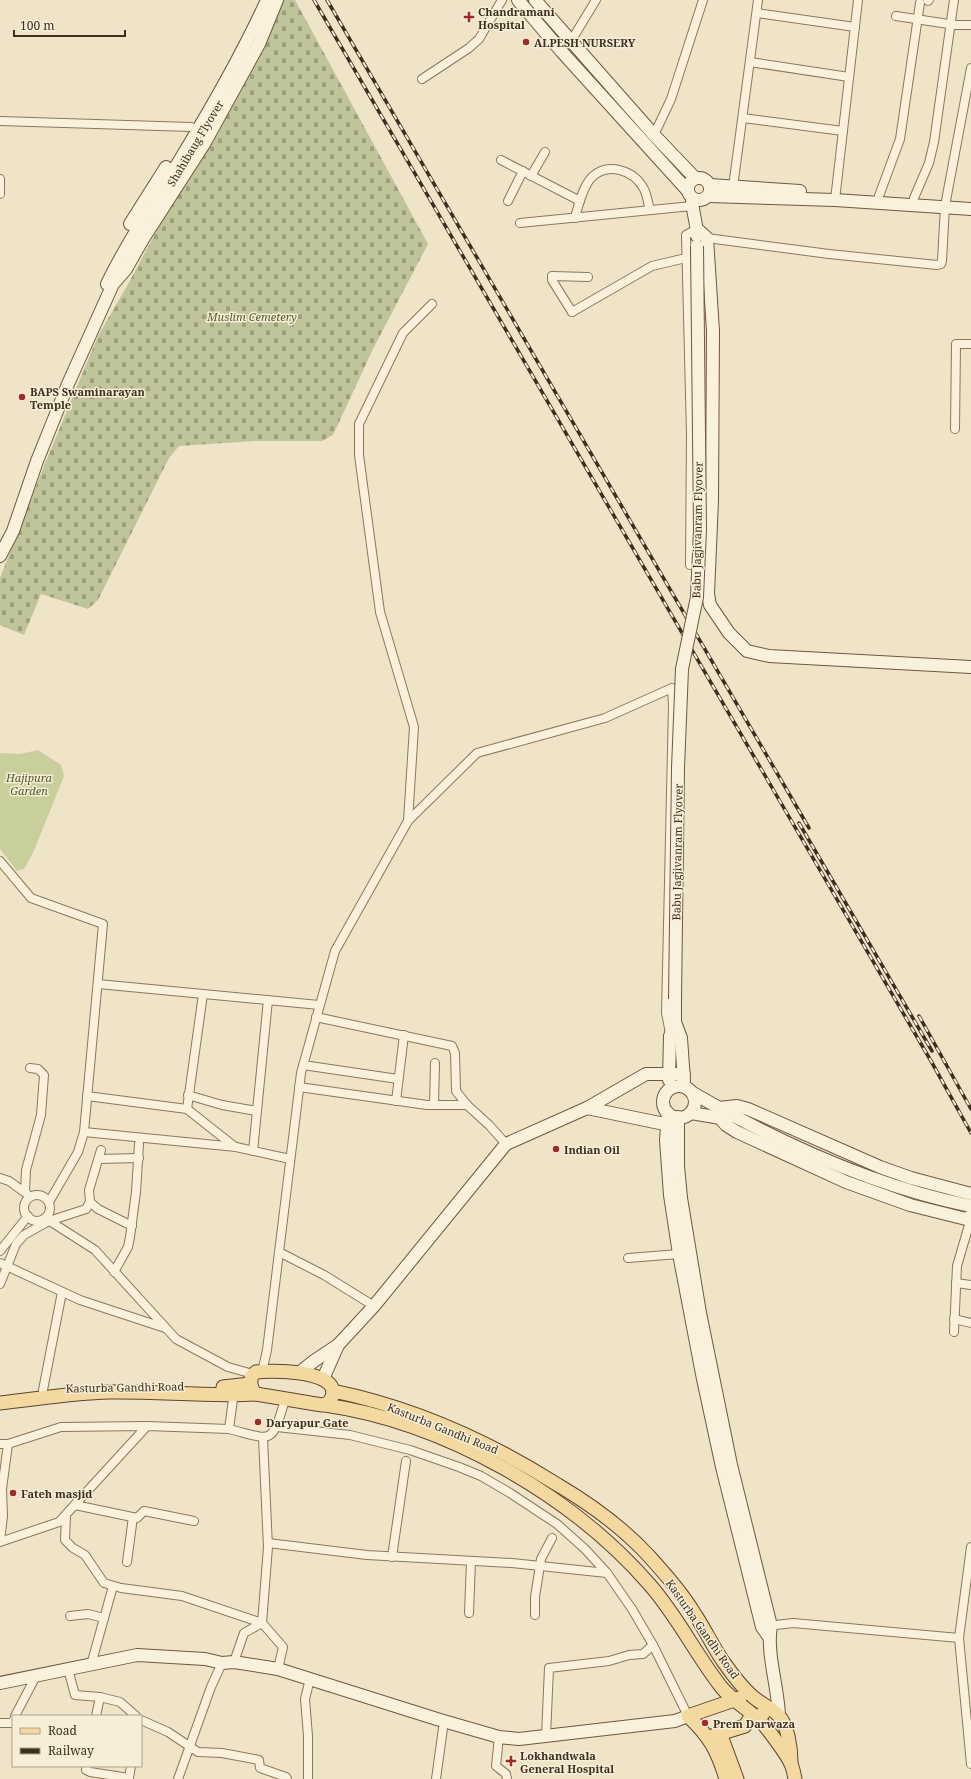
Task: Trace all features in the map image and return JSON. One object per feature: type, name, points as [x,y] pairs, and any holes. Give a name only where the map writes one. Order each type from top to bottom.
[{"type":"main road","points":[[255,1381],[299,1373],[323,1379],[329,1383],[333,1391],[332,1400],[325,1405]]},
{"type":"main road","points":[[255,1381],[285,1400]]},
{"type":"main road","name":"Kasturba Gandhi Road","points":[[0,1404],[64,1395],[110,1392],[234,1391],[255,1381]]},
{"type":"main road","name":"Kasturba Gandhi Road","points":[[0,1396],[63,1387],[110,1385],[234,1391]]},
{"type":"main road","name":"Kasturba Gandhi Road","points":[[333,1391],[362,1396],[436,1423],[489,1445],[536,1471],[586,1502],[621,1530],[647,1554],[695,1614],[725,1664],[750,1695],[776,1713]]},
{"type":"main road","name":"Kasturba Gandhi Road","points":[[285,1400],[357,1410],[375,1414],[414,1427],[485,1458],[531,1484],[566,1508],[626,1560],[651,1586],[668,1608],[719,1684],[733,1700],[759,1720],[791,1764]]},
{"type":"main road","points":[[712,1707],[717,1698],[719,1684]]},
{"type":"main road","points":[[688,1716],[750,1695]]},
{"type":"main road","points":[[714,1735],[745,1726],[748,1721],[759,1720],[776,1713],[786,1730],[791,1750],[791,1764],[795,1779]]},
{"type":"main road","points":[[688,1716],[714,1735],[737,1779]]},
{"type":"main road","points":[[714,1735],[717,1752],[726,1779]]},
{"type":"street","points":[[0,556],[13,531],[37,460],[110,283],[110,262],[125,233],[233,57],[259,0]]},
{"type":"street","name":"Shahibaug Flyover","points":[[110,283],[231,72],[266,0]]},
{"type":"street","name":"Shahibaug Flyover","points":[[123,258],[185,162],[236,75],[272,0]]},
{"type":"street","points":[[0,544],[8,529],[32,458],[63,382],[110,283],[126,269],[143,239],[204,144],[259,44],[277,0]]},
{"type":"street","points":[[422,79],[469,48],[479,39],[502,0]]},
{"type":"street","points":[[518,0],[590,83],[699,196],[879,196],[914,198],[971,209]]},
{"type":"street","points":[[571,41],[596,0]]},
{"type":"street","points":[[654,135],[671,99],[704,0]]},
{"type":"street","points":[[733,187],[758,0]]},
{"type":"street","points":[[835,196],[844,131],[858,0]]},
{"type":"street","points":[[914,198],[929,163],[934,142],[954,0]]},
{"type":"street","points":[[879,196],[900,140],[917,19],[926,1]]},
{"type":"street","points":[[534,19],[541,2]]},
{"type":"street","points":[[541,2],[571,41],[601,76],[695,178]]},
{"type":"street","points":[[757,13],[855,27]]},
{"type":"street","points":[[896,16],[971,25]]},
{"type":"street","points":[[750,62],[849,77]]},
{"type":"street","points":[[707,238],[937,265],[941,264],[946,204],[971,68]]},
{"type":"street","points":[[590,83],[601,76]]},
{"type":"street","points":[[743,118],[844,131]]},
{"type":"street","points":[[0,121],[191,127]]},
{"type":"street","points":[[531,176],[545,152]]},
{"type":"street","points":[[501,160],[580,201]]},
{"type":"street","points":[[575,218],[580,201],[591,178],[606,169],[624,170],[637,178],[644,189],[650,210]]},
{"type":"street","points":[[508,201],[523,171]]},
{"type":"street","points":[[690,565],[691,434],[686,235],[697,226],[703,206],[699,196],[689,183],[695,178],[702,178],[699,196]]},
{"type":"street","points":[[0,179],[0,194]]},
{"type":"street","points":[[520,223],[650,210],[733,187],[946,204],[971,203]]},
{"type":"street","points":[[697,226],[707,238],[713,331],[712,500],[708,594],[710,605],[730,633],[747,651],[769,656],[971,667]]},
{"type":"street","name":"Babu Jagjivanram Flyover","points":[[675,1022],[678,768],[682,669],[697,597],[700,530],[697,226]]},
{"type":"street","points":[[588,277],[552,276],[552,280],[572,312],[652,266],[686,258]]},
{"type":"street","points":[[408,821],[414,727],[380,612],[359,456],[359,424],[403,333],[432,304]]},
{"type":"street","points":[[954,429],[956,344],[971,344]]},
{"type":"street","points":[[47,1219],[95,1250],[176,1338],[255,1381],[267,1350],[299,1087],[303,1065],[316,1017],[335,951],[408,821],[477,753],[604,718],[672,688],[673,706],[666,1013],[670,1036],[669,1089]]},
{"type":"street","points":[[0,861],[31,898],[103,924],[84,1132],[78,1152],[49,1202],[50,1211],[47,1219],[24,1235],[16,1244],[0,1284]]},
{"type":"street","points":[[98,984],[320,1005]]},
{"type":"street","points":[[186,1109],[203,994]]},
{"type":"street","points":[[253,1151],[268,1000]]},
{"type":"street","points":[[316,1017],[452,1046],[455,1053],[456,1091],[466,1105],[506,1144]]},
{"type":"street","points":[[670,1036],[675,1022]]},
{"type":"street","points":[[587,1108],[673,1120],[687,1116],[691,1113],[696,1103],[687,1084],[681,1038],[675,1022]]},
{"type":"street","points":[[396,1100],[404,1035]]},
{"type":"street","points":[[434,1105],[435,1063]]},
{"type":"street","points":[[303,1065],[398,1079]]},
{"type":"street","points":[[30,1068],[38,1069],[44,1075],[41,1115],[26,1170],[28,1194],[24,1208],[28,1216],[34,1220],[47,1219],[76,1214],[86,1209],[90,1202],[89,1190],[100,1159],[101,1150]]},
{"type":"street","points":[[299,1373],[338,1345],[374,1306],[506,1144],[587,1108],[646,1074],[669,1074],[687,1084],[719,1113],[726,1125],[737,1132],[846,1182],[910,1205],[966,1219],[971,1217]]},
{"type":"street","points":[[687,1084],[669,1089],[665,1093],[663,1103],[673,1120],[681,1198],[698,1298],[730,1465],[767,1630],[778,1698],[776,1713]]},
{"type":"street","points":[[299,1087],[434,1105],[466,1105]]},
{"type":"street","points":[[188,1095],[222,1105],[257,1111]]},
{"type":"street","points":[[87,1096],[186,1109],[236,1147]]},
{"type":"street","points":[[719,1113],[737,1106],[748,1109],[880,1167],[911,1178],[971,1194]]},
{"type":"street","points":[[691,1113],[719,1113],[742,1121],[864,1176],[912,1191],[971,1206]]},
{"type":"street","points":[[673,1120],[667,1163],[670,1195],[679,1254],[703,1379],[722,1467],[767,1630]]},
{"type":"street","points":[[84,1132],[236,1147],[290,1159]]},
{"type":"street","points":[[114,1272],[128,1247],[136,1192],[140,1144]]},
{"type":"street","points":[[100,1159],[138,1158]]},
{"type":"street","points":[[0,1178],[9,1181],[28,1194],[39,1195],[49,1202]]},
{"type":"street","points":[[90,1202],[98,1209],[132,1226]]},
{"type":"street","points":[[0,1251],[28,1216]]},
{"type":"street","points":[[954,1332],[958,1266],[971,1217]]},
{"type":"street","points":[[279,1252],[324,1275],[374,1306]]},
{"type":"street","points":[[628,1258],[679,1254]]},
{"type":"street","points":[[0,1263],[80,1300],[167,1328]]},
{"type":"street","points":[[956,1283],[971,1285]]},
{"type":"street","points":[[43,1390],[62,1292]]},
{"type":"street","points":[[954,1319],[971,1323]]},
{"type":"street","points":[[323,1379],[338,1345]]},
{"type":"street","points":[[229,1429],[234,1391]]},
{"type":"street","points":[[147,1426],[59,1522],[0,1541],[3,1516],[1,1488],[4,1444],[60,1427],[147,1426],[229,1429],[263,1438],[269,1436],[277,1427],[285,1400]]},
{"type":"street","points":[[0,1683],[137,1655],[205,1659],[278,1669],[499,1737],[519,1739],[546,1736],[675,1721],[688,1716],[653,1645],[632,1609],[607,1573],[585,1549],[557,1524],[481,1476],[410,1450],[350,1435],[277,1427]]},
{"type":"street","points":[[262,1623],[268,1543],[263,1438]]},
{"type":"street","points":[[392,1557],[406,1461]]},
{"type":"street","points":[[75,1504],[137,1518],[144,1511],[194,1521]]},
{"type":"street","points":[[66,1515],[65,1540],[73,1548],[85,1555],[104,1583],[113,1586],[182,1596],[262,1623],[283,1647],[278,1669]]},
{"type":"street","points":[[127,1562],[133,1517]]},
{"type":"street","points":[[535,1615],[535,1597],[541,1559],[552,1538]]},
{"type":"street","points":[[268,1543],[367,1555],[540,1566],[607,1573]]},
{"type":"street","points":[[971,1547],[959,1638],[971,1764]]},
{"type":"street","points":[[469,1613],[471,1561]]},
{"type":"street","points":[[91,1665],[113,1586]]},
{"type":"street","points":[[70,1616],[88,1614],[104,1618]]},
{"type":"street","points":[[178,1779],[211,1687],[228,1663],[244,1632],[262,1623]]},
{"type":"street","points":[[767,1630],[793,1623],[959,1638]]},
{"type":"street","points":[[546,1736],[549,1668],[609,1661],[629,1655],[643,1654],[653,1645]]},
{"type":"street","points":[[68,1669],[75,1695],[100,1697],[120,1702],[135,1715]]},
{"type":"street","points":[[16,1715],[36,1676]]},
{"type":"street","points":[[308,1779],[308,1736],[305,1699],[310,1679]]},
{"type":"street","points":[[96,1715],[100,1697]]},
{"type":"street","points":[[142,1720],[168,1732],[198,1752],[222,1753],[259,1760],[260,1768],[286,1777],[287,1779]]},
{"type":"street","points":[[436,1779],[444,1720]]},
{"type":"street","points":[[0,1723],[12,1723]]},
{"type":"street","points":[[499,1737],[496,1766],[506,1774],[507,1779]]},
{"type":"street","points":[[87,1767],[86,1770],[90,1772],[108,1777],[129,1778],[131,1767]]},
{"type":"green space","name":"Muslim Cemetery","points":[[281,0],[295,0],[428,244],[373,349],[333,435],[322,441],[255,441],[179,446],[169,458],[98,600],[88,609],[41,594],[24,635],[0,625],[0,578],[44,466],[98,336],[127,286]]},
{"type":"green space","name":"Hajipura Garden","points":[[38,750],[61,765],[64,776],[33,853],[24,869],[17,871],[0,849],[0,753],[20,754]]},
{"type":"railway","points":[[314,0],[931,1061],[971,1133]]},
{"type":"railway","points":[[327,0],[809,828]]},
{"type":"railway","points":[[799,823],[932,1051]]},
{"type":"railway","points":[[919,1016],[971,1109]]},
{"type":"place","name":"Chandramani Hospital","points":[[469,17]]},
{"type":"place","name":"ALPESH NURSERY","points":[[526,42]]},
{"type":"place","name":"BAPS Swaminarayan Temple","points":[[22,397]]},
{"type":"place","name":"Indian Oil","points":[[556,1149]]},
{"type":"place","name":"Daryapur Gate","points":[[258,1422]]},
{"type":"place","name":"Fateh masjid","points":[[13,1493]]},
{"type":"place","name":"Prem Darwaza","points":[[705,1723]]},
{"type":"place","name":"Lokhandwala General Hospital","points":[[511,1761]]}]
